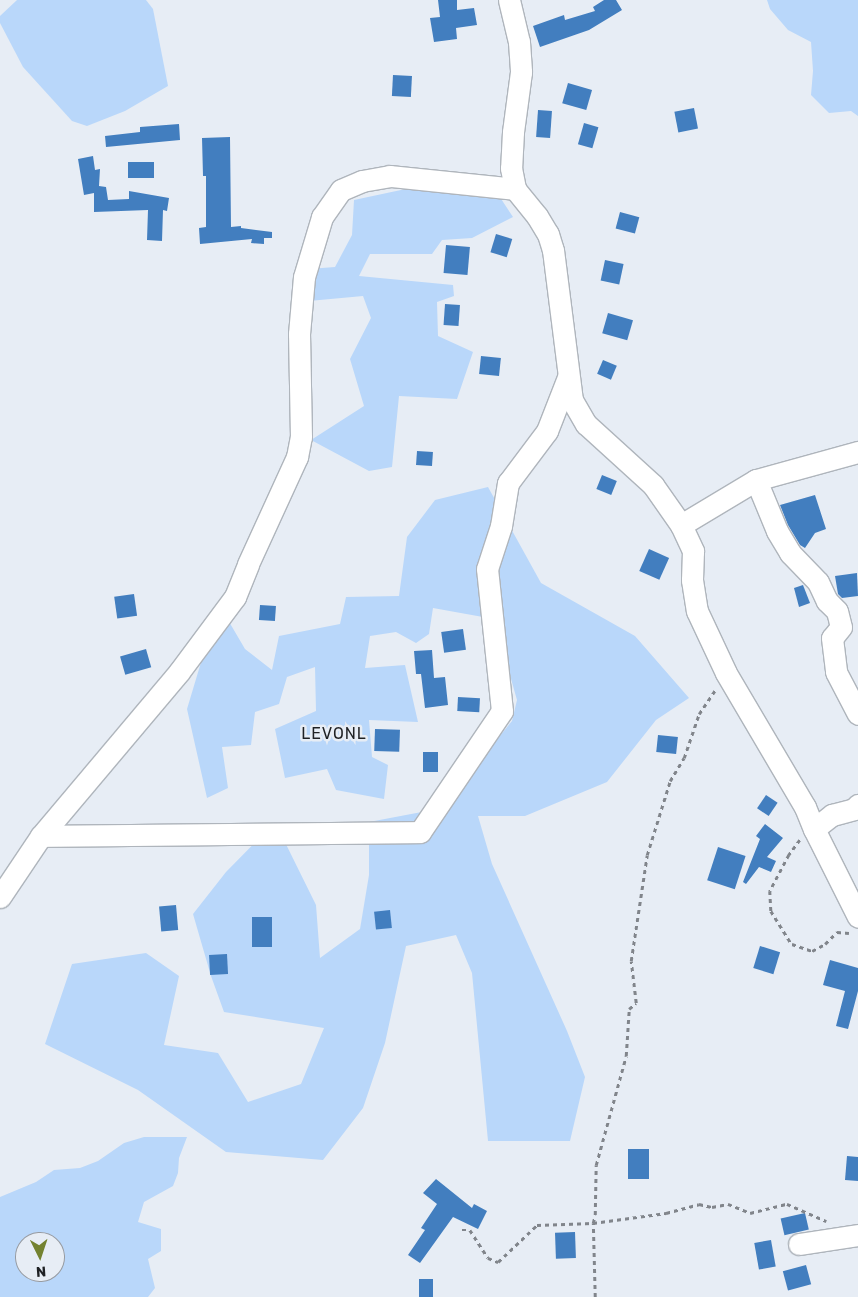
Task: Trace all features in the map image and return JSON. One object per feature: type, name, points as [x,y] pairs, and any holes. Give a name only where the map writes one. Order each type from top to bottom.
[{"type":"street","points":[[509,0],[519,42],[522,72],[511,153],[515,189],[537,216],[548,234],[553,250],[572,400],[586,424],[653,485],[681,525],[693,551],[692,580],[697,611],[726,673],[805,807],[855,925]]},
{"type":"street","points":[[0,897],[41,836],[179,672],[235,597],[297,457],[302,431],[300,334],[304,277],[313,240],[322,217],[341,190],[362,181],[390,176],[515,189]]},
{"type":"street","points":[[41,836],[420,832],[502,711],[487,569],[501,526],[508,483],[547,431],[569,375]]},
{"type":"street","points":[[681,525],[756,480],[858,452]]},
{"type":"street","points":[[756,480],[777,531],[790,553],[818,582],[827,601],[837,611],[841,627],[832,638],[836,672],[858,714]]},
{"type":"street","points":[[814,829],[832,815],[854,809],[858,805]]},
{"type":"street","points":[[799,1244],[858,1235]]},
{"type":"path","points":[[595,1297],[593,1222],[595,1215],[596,1165],[626,1056],[629,1009],[636,1003],[631,961],[647,855],[670,781],[684,758],[699,714],[726,673]]},
{"type":"path","points":[[814,829],[799,841],[789,855],[770,891],[771,911],[792,944],[812,951],[825,944],[837,932],[855,925]]},
{"type":"path","points":[[462,1230],[470,1230],[488,1258],[498,1262],[537,1224],[593,1222],[666,1213],[699,1204],[712,1207],[728,1204],[750,1212],[787,1204],[832,1223]]},
{"type":"shaded area","points":[[17,0],[146,0],[153,9],[168,86],[125,111],[87,126],[72,121],[23,67],[0,23],[0,16]]},
{"type":"shaded area","points":[[767,0],[858,0],[858,116],[851,111],[829,113],[811,95],[813,71],[811,42],[788,30],[770,9]]},
{"type":"shaded area","points":[[486,176],[513,217],[472,238],[442,240],[432,254],[370,254],[359,276],[453,285],[454,296],[437,302],[438,336],[473,352],[457,399],[399,396],[392,467],[369,471],[311,440],[364,406],[350,359],[371,318],[363,296],[309,301],[309,269],[335,267],[352,235],[354,200],[415,187]]},
{"type":"shaded area","points":[[488,487],[541,583],[635,636],[689,698],[656,720],[607,782],[525,816],[478,816],[492,864],[567,1031],[585,1077],[570,1141],[488,1141],[472,973],[456,935],[406,946],[385,1043],[363,1108],[323,1160],[226,1152],[138,1090],[45,1044],[72,964],[146,953],[179,976],[164,1045],[218,1053],[248,1102],[301,1084],[324,1028],[224,1012],[211,976],[193,914],[226,872],[275,822],[316,905],[320,958],[360,929],[369,875],[369,822],[427,811],[470,772],[512,721],[517,700],[494,619],[433,608],[429,634],[416,643],[396,632],[370,636],[365,668],[405,665],[418,722],[369,720],[372,757],[388,765],[384,799],[336,790],[327,769],[285,778],[275,729],[316,711],[315,667],[287,677],[279,704],[255,712],[251,745],[222,747],[228,788],[207,798],[187,709],[202,659],[228,620],[245,649],[272,670],[279,636],[340,624],[346,597],[399,596],[407,537],[435,500]]},
{"type":"shaded area","points":[[144,1137],[187,1137],[179,1158],[178,1173],[173,1186],[144,1202],[138,1222],[161,1229],[161,1251],[148,1259],[155,1288],[148,1297],[0,1297],[0,1197],[36,1182],[54,1170],[80,1168],[98,1161],[124,1143]]},
{"type":"building","points":[[438,0],[457,0],[457,10],[474,8],[477,25],[456,28],[457,39],[434,42],[430,18],[440,17]]},
{"type":"building","points":[[604,0],[616,0],[622,10],[589,30],[540,47],[533,26],[564,15],[565,20],[595,11],[593,7]]},
{"type":"building","points":[[393,75],[412,76],[411,97],[392,96]]},
{"type":"building","points":[[568,83],[592,90],[586,110],[562,103]]},
{"type":"building","points":[[694,108],[698,129],[678,132],[674,112]]},
{"type":"building","points":[[538,110],[552,111],[550,138],[536,137]]},
{"type":"building","points":[[584,123],[598,127],[592,148],[578,144]]},
{"type":"building","points":[[179,124],[180,140],[106,147],[105,136],[140,132],[140,127]]},
{"type":"building","points":[[230,137],[231,227],[241,226],[241,228],[272,232],[272,238],[264,238],[264,244],[251,243],[252,239],[200,244],[199,228],[206,227],[206,176],[203,176],[202,138]]},
{"type":"building","points":[[93,156],[95,170],[100,169],[99,186],[106,187],[108,200],[129,199],[129,191],[169,198],[167,211],[163,210],[162,241],[147,240],[148,210],[94,212],[94,193],[84,195],[78,159]]},
{"type":"building","points":[[128,162],[154,162],[154,178],[128,178]]},
{"type":"building","points":[[620,212],[639,217],[635,234],[616,228]]},
{"type":"building","points":[[496,234],[512,239],[507,257],[490,252]]},
{"type":"building","points":[[446,245],[470,247],[467,275],[444,273]]},
{"type":"building","points":[[605,260],[624,264],[619,284],[601,281]]},
{"type":"building","points":[[445,304],[460,305],[458,326],[444,325]]},
{"type":"building","points":[[608,313],[633,320],[627,340],[602,333]]},
{"type":"building","points":[[481,356],[501,358],[499,376],[479,374]]},
{"type":"building","points":[[603,360],[617,366],[611,380],[597,374]]},
{"type":"building","points":[[417,451],[433,452],[432,466],[416,465]]},
{"type":"building","points":[[602,475],[617,481],[611,495],[596,489]]},
{"type":"building","points":[[815,495],[826,529],[815,533],[805,548],[800,545],[788,525],[780,505]]},
{"type":"building","points":[[649,549],[669,558],[659,580],[639,571]]},
{"type":"building","points":[[857,573],[858,596],[842,598],[838,594],[835,576]]},
{"type":"building","points":[[803,585],[810,603],[799,607],[794,588]]},
{"type":"building","points":[[134,594],[137,616],[117,619],[114,597]]},
{"type":"building","points":[[260,605],[276,606],[275,621],[259,620]]},
{"type":"building","points":[[463,629],[466,650],[444,653],[441,632]]},
{"type":"building","points":[[146,649],[151,667],[125,675],[120,656]]},
{"type":"building","points":[[432,650],[434,678],[445,677],[448,705],[425,708],[421,674],[416,674],[414,651]]},
{"type":"building","points":[[458,697],[480,698],[479,712],[457,711]]},
{"type":"building","points":[[375,729],[400,730],[399,752],[374,751]]},
{"type":"building","points":[[658,735],[678,737],[676,754],[656,752]]},
{"type":"building","points":[[423,752],[438,752],[438,772],[423,772]]},
{"type":"building","points":[[766,795],[778,803],[769,816],[757,808]]},
{"type":"building","points":[[765,824],[783,838],[767,857],[776,861],[771,872],[759,867],[746,884],[743,882],[760,839],[756,836]]},
{"type":"building","points":[[718,847],[746,856],[735,889],[707,880]]},
{"type":"building","points":[[176,905],[178,930],[161,931],[159,906]]},
{"type":"building","points":[[390,910],[392,928],[376,930],[374,912]]},
{"type":"building","points":[[252,917],[272,917],[272,947],[252,947]]},
{"type":"building","points":[[760,946],[780,952],[773,974],[753,968]]},
{"type":"building","points":[[227,954],[228,974],[210,975],[209,955]]},
{"type":"building","points":[[830,960],[858,968],[858,991],[848,1029],[836,1026],[845,991],[823,985]]},
{"type":"building","points":[[628,1149],[649,1149],[649,1179],[628,1179]]},
{"type":"building","points":[[847,1156],[858,1157],[858,1181],[845,1180]]},
{"type":"building","points":[[436,1179],[472,1208],[474,1204],[487,1211],[478,1229],[453,1217],[420,1263],[408,1255],[425,1230],[421,1228],[437,1204],[423,1193]]},
{"type":"building","points":[[805,1213],[809,1230],[784,1235],[781,1219]]},
{"type":"building","points":[[575,1232],[576,1258],[556,1259],[555,1233]]},
{"type":"building","points":[[771,1240],[776,1267],[759,1270],[754,1243]]},
{"type":"building","points":[[806,1265],[811,1284],[788,1291],[783,1271]]},
{"type":"building","points":[[419,1279],[433,1279],[433,1297],[419,1297]]},
{"type":"district","name":"LEVONL","points":[[334,734]]}]
